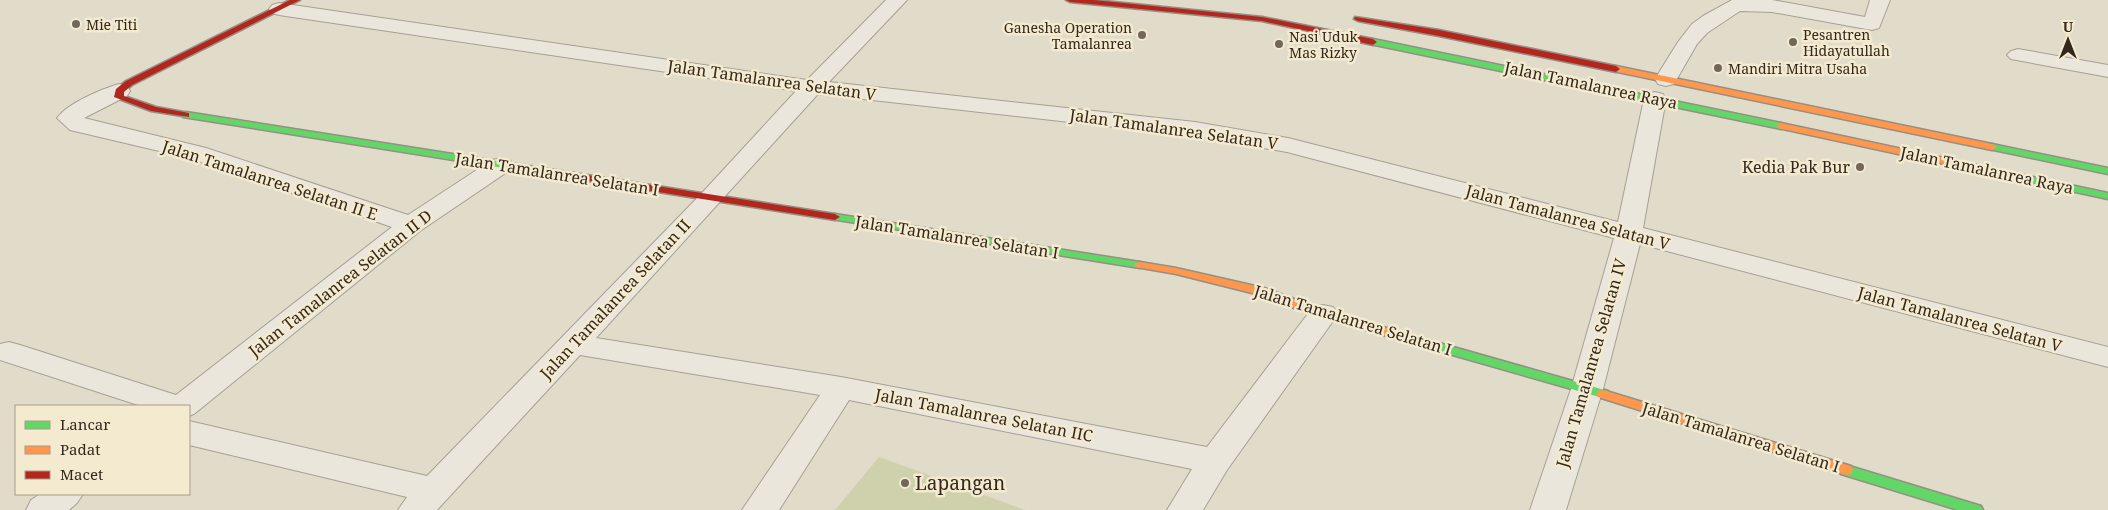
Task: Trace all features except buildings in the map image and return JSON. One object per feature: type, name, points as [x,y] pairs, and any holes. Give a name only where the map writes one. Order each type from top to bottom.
[{"type":"street","name":"Jalan Tamalanrea Selatan II","points":[[425,500],[710,199],[812,87],[897,0]]},
{"type":"street","name":"Jalan Tamalanrea Raya","points":[[1070,0],[1262,19],[1661,89],[2108,171]]},
{"type":"street","name":"Jalan Tamalanrea Selatan IV","points":[[1548,510],[1587,389],[1629,233],[1661,89],[1690,40],[1707,22],[1732,11],[1735,5],[1772,6],[1872,24],[1880,0]]},
{"type":"street","name":"Jalan Tamalanrea Selatan V","points":[[288,5],[812,87],[1195,129],[1250,137],[1288,145],[2108,358]]},
{"type":"street","points":[[119,91],[129,83],[288,5]]},
{"type":"street","name":"Jalan Tamalanrea Raya","points":[[1345,17],[1439,33],[1661,89],[2108,196]]},
{"type":"street","points":[[2018,55],[2108,71]]},
{"type":"street","name":"Jalan Tamalanrea Selatan I","points":[[119,91],[119,97],[154,110],[1176,271],[1260,291],[1323,314],[1587,389],[1976,510]]},
{"type":"street","name":"Jalan Tamalanrea Selatan II E","points":[[119,91],[89,105],[68,118],[78,125],[197,154],[411,225]]},
{"type":"street","name":"Jalan Tamalanrea Selatan II D","points":[[184,405],[411,225],[501,165]]},
{"type":"street","points":[[1185,510],[1215,460],[1323,314]]},
{"type":"street","name":"Jalan Tamalanrea Selatan IIC","points":[[572,344],[841,388],[1215,460]]},
{"type":"street","points":[[9,352],[173,405]]},
{"type":"street","points":[[760,510],[841,388]]},
{"type":"street","points":[[190,433],[425,500]]},
{"type":"street","points":[[44,510],[65,495]]},
{"type":"green space","name":"Lapangan","points":[[879,457],[1025,510],[835,510]]},
{"type":"traffic: fast","points":[[1373,42],[1781,126]]},
{"type":"traffic: fast","points":[[186,115],[561,174]]},
{"type":"traffic: fast","points":[[1992,147],[2108,171]]},
{"type":"traffic: fast","points":[[1972,167],[2108,196]]},
{"type":"traffic: fast","points":[[835,217],[1140,265]]},
{"type":"traffic: fast","points":[[1397,335],[1603,394]]},
{"type":"traffic: fast","points":[[1846,470],[1976,510]]},
{"type":"traffic: slow","points":[[1616,69],[1992,147]]},
{"type":"traffic: slow","points":[[1781,126],[1972,167]]},
{"type":"traffic: slow","points":[[1140,265],[1176,271],[1260,291],[1323,314],[1397,335]]},
{"type":"traffic: slow","points":[[1603,394],[1846,470]]},
{"type":"traffic: jam","points":[[186,115],[154,109],[119,97],[119,91],[129,83],[296,0]]},
{"type":"traffic: jam","points":[[1070,0],[1262,19],[1373,42]]},
{"type":"traffic: jam","points":[[1358,19],[1439,33],[1616,69]]},
{"type":"traffic: jam","points":[[561,174],[835,217]]},
{"type":"place","name":"Mie Titi","points":[[76,24]]},
{"type":"place","name":"Ganesha Operation Tamalanrea","points":[[1142,35]]},
{"type":"place","name":"Pesantren Hidayatullah","points":[[1793,42]]},
{"type":"place","name":"Nasi Uduk Mas Rizky","points":[[1279,44]]},
{"type":"place","name":"Mandiri Mitra Usaha","points":[[1718,68]]},
{"type":"place","name":"Kedia Pak Bur","points":[[1860,167]]},
{"type":"place","name":"Lapangan","points":[[905,483]]}]
